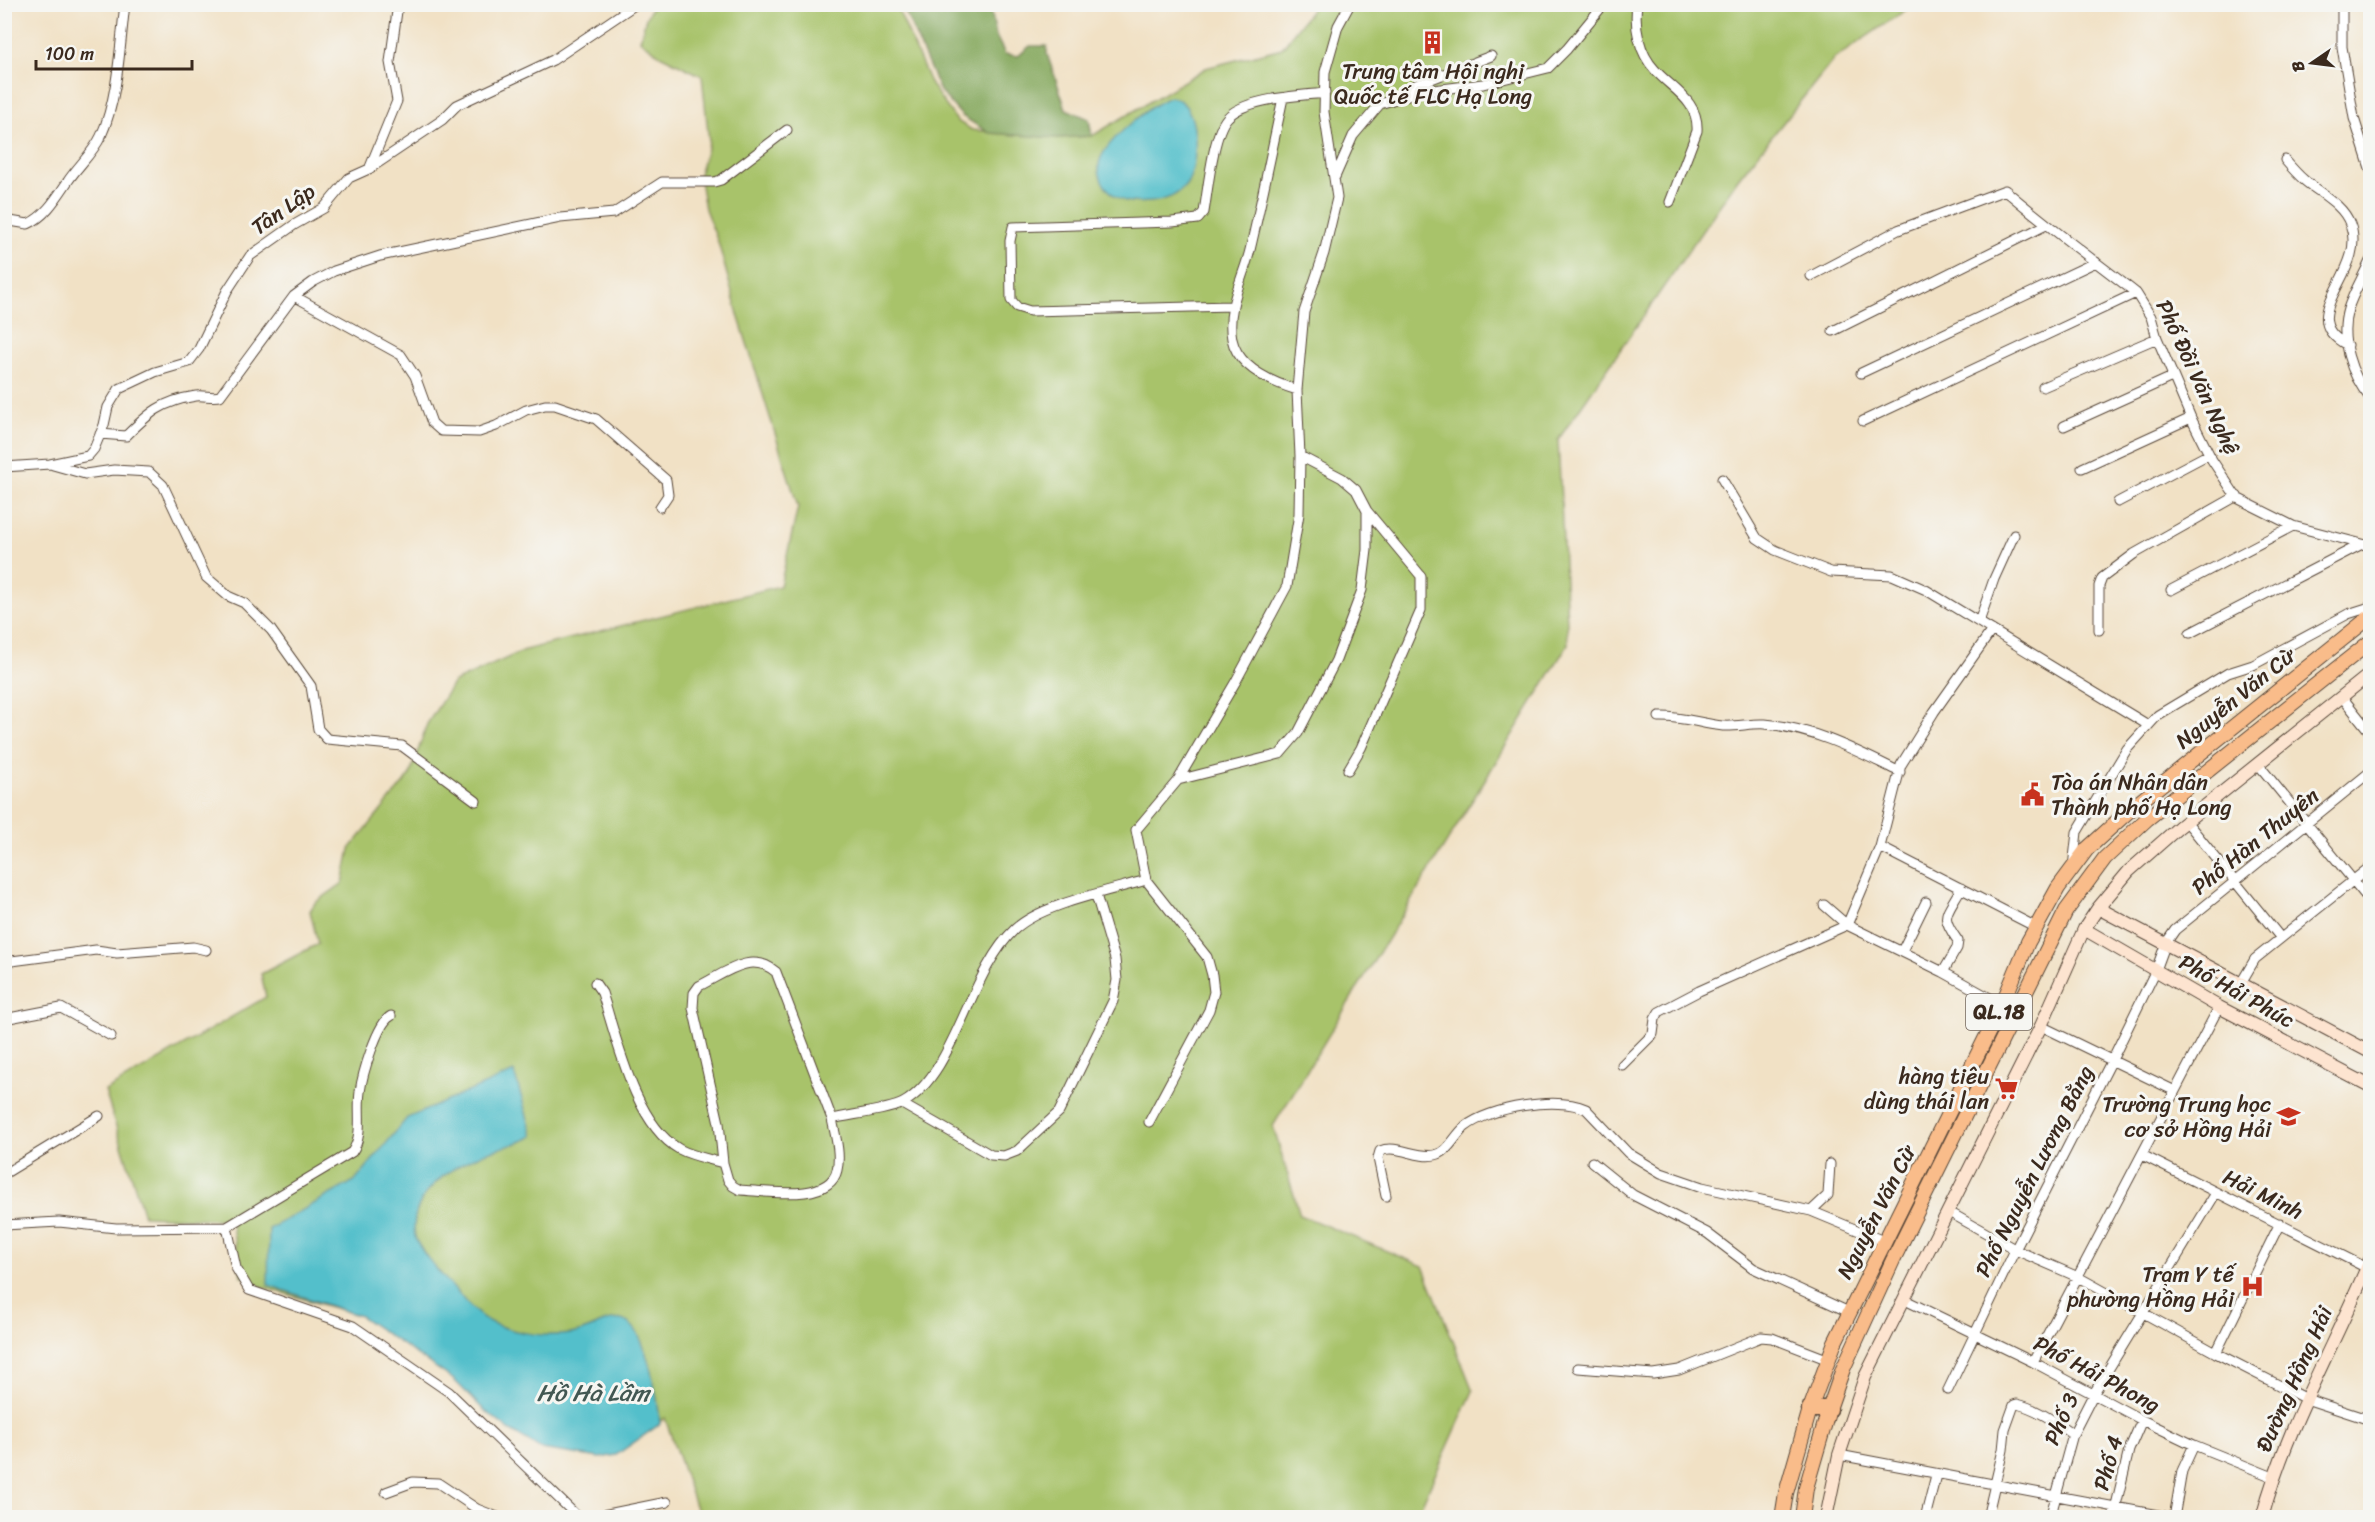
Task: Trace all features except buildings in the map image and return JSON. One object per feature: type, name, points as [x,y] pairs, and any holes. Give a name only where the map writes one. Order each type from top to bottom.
[{"type":"highway","points":[[1810,1409],[1829,1409]]},
{"type":"main road","name":"Nguyễn Văn Cừ","points":[[1782,1518],[1786,1493],[1810,1409],[1849,1312],[1886,1242],[2002,1005],[2036,927],[2058,888],[2087,849],[2132,808],[2370,616]]},
{"type":"main road","name":"Nguyễn Văn Cừ","points":[[1802,1518],[1806,1488],[1829,1409],[1844,1369],[1893,1260],[2066,911],[2105,858],[2147,819],[2370,642]]},
{"type":"street","points":[[4,220],[28,224],[42,215],[98,142],[117,72],[125,4]]},
{"type":"street","points":[[369,169],[397,101],[390,62],[398,4]]},
{"type":"street","name":"Tân Lập","points":[[4,467],[50,464],[88,456],[94,449],[100,434],[108,406],[119,389],[155,372],[189,362],[199,349],[227,291],[250,256],[294,225],[324,208],[350,178],[369,169],[441,120],[457,105],[553,60],[636,4]]},
{"type":"street","points":[[1149,1122],[1209,1010],[1214,992],[1207,957],[1146,880],[1136,830],[1178,780],[1236,681],[1287,586],[1299,514],[1300,456],[1297,390],[1304,312],[1324,253],[1337,198],[1324,112],[1325,72],[1338,26],[1350,4]]},
{"type":"street","points":[[1334,180],[1353,136],[1380,104],[1417,92],[1483,84],[1548,68],[1604,4]]},
{"type":"street","points":[[1637,4],[1638,34],[1644,53],[1653,69],[1688,101],[1698,120],[1697,131],[1670,202]]},
{"type":"street","points":[[2342,4],[2342,47],[2354,118],[2370,168]]},
{"type":"street","points":[[1403,97],[1413,86],[1491,56]]},
{"type":"street","points":[[1232,306],[1030,311],[1017,307],[1011,300],[1010,241],[1013,227],[1172,222],[1198,219],[1204,212],[1215,148],[1226,118],[1239,108],[1283,98],[1325,93]]},
{"type":"street","points":[[1283,98],[1249,253],[1232,306],[1232,339],[1240,357],[1273,383],[1297,390]]},
{"type":"street","points":[[100,434],[126,436],[147,414],[159,407],[195,396],[220,396],[294,296],[313,282],[334,271],[380,256],[560,218],[614,213],[662,182],[714,183],[787,130]]},
{"type":"street","points":[[2285,160],[2306,182],[2321,192],[2345,215],[2350,224],[2353,252],[2349,266],[2326,308],[2326,326],[2331,335],[2347,345]]},
{"type":"street","name":"Phố Đồi Văn Nghệ","points":[[1811,276],[1898,230],[2005,190],[2046,225],[2068,239],[2136,293],[2151,317],[2172,378],[2190,418],[2209,454],[2236,496],[2292,526],[2366,545]]},
{"type":"street","points":[[1833,331],[2046,225]]},
{"type":"street","points":[[2370,261],[2348,309],[2345,329],[2352,369],[2370,398]]},
{"type":"street","points":[[1861,373],[2096,262]]},
{"type":"street","points":[[1863,422],[2136,293]]},
{"type":"street","points":[[294,296],[401,355],[415,376],[432,423],[441,431],[479,432],[526,410],[545,405],[555,405],[596,419],[666,480],[668,495],[660,507]]},
{"type":"street","points":[[2043,387],[2157,338]]},
{"type":"street","points":[[2064,426],[2172,378]]},
{"type":"street","points":[[2082,468],[2190,418]]},
{"type":"street","points":[[2118,502],[2209,454]]},
{"type":"street","points":[[1300,456],[1342,478],[1356,489],[1366,511],[1421,576],[1421,610],[1361,748],[1348,770]]},
{"type":"street","points":[[50,464],[85,474],[114,470],[149,472],[163,485],[206,577],[228,596],[244,603],[271,630],[311,686],[318,729],[327,739],[402,746],[476,801]]},
{"type":"street","points":[[1722,479],[1757,538],[1775,550],[1832,572],[1902,577],[2148,725]]},
{"type":"street","points":[[2099,630],[2099,586],[2102,578],[2134,554],[2236,496]]},
{"type":"street","points":[[1178,780],[1280,754],[1298,733],[1336,660],[1362,590],[1367,550],[1366,511]]},
{"type":"street","points":[[2171,590],[2292,526]]},
{"type":"street","points":[[1979,622],[1994,579],[2014,535]]},
{"type":"street","points":[[2190,633],[2366,545]]},
{"type":"street","points":[[2072,868],[2077,832],[2127,748],[2158,715],[2228,673],[2253,665],[2348,614],[2370,607]]},
{"type":"street","points":[[1622,1065],[1653,1034],[1655,1019],[1659,1012],[1699,991],[1847,925],[1880,847],[1901,765],[1934,712],[1992,630]]},
{"type":"street","points":[[1829,1517],[1839,1455],[1865,1377],[2041,1026],[2084,929],[2098,908],[2129,871],[2186,821],[2370,674]]},
{"type":"street","points":[[2342,697],[2370,732]]},
{"type":"street","points":[[1659,717],[1690,719],[1724,726],[1765,724],[1809,732],[1858,751],[1900,772]]},
{"type":"street","points":[[2258,764],[2370,901]]},
{"type":"street","name":"Phố Hàn Thuyên","points":[[2166,943],[2175,930],[2370,772]]},
{"type":"street","points":[[2186,821],[2280,937]]},
{"type":"street","points":[[1880,847],[2036,927]]},
{"type":"street","points":[[2241,983],[2255,959],[2370,867]]},
{"type":"street","points":[[832,1119],[902,1104],[918,1092],[934,1072],[987,966],[1000,945],[1016,928],[1036,914],[1146,880]]},
{"type":"street","points":[[1943,972],[1957,948],[1958,941],[1947,928],[1946,917],[1961,888]]},
{"type":"street","points":[[902,1104],[991,1155],[1004,1156],[1017,1151],[1059,1112],[1113,1001],[1117,980],[1115,958],[1096,895]]},
{"type":"street","points":[[1902,951],[1926,902]]},
{"type":"street","points":[[1824,905],[1847,925],[1943,972],[2017,1013]]},
{"type":"street","name":"Phố Hải Phúc","points":[[2098,908],[2370,1052]]},
{"type":"street","name":"Phố Hải Phúc","points":[[2084,929],[2219,1007],[2370,1086]]},
{"type":"street","name":"Phố Nguyễn Lương Bằng","points":[[1948,1390],[2015,1250],[2156,970],[2166,943]]},
{"type":"street","points":[[4,962],[96,950],[117,952],[194,947],[206,950]]},
{"type":"street","points":[[757,961],[768,965],[776,972],[832,1119],[838,1169],[834,1180],[821,1189],[807,1192],[740,1190],[728,1180],[723,1163],[719,1123],[692,1000],[699,986],[746,963],[757,961]]},
{"type":"street","points":[[595,983],[602,993],[637,1097],[653,1126],[680,1149],[723,1163]]},
{"type":"street","points":[[2033,1362],[2219,1007]]},
{"type":"street","points":[[4,1019],[61,1008],[111,1036]]},
{"type":"street","points":[[4,1225],[59,1222],[117,1228],[227,1227],[352,1152],[357,1144],[359,1133],[359,1105],[363,1076],[382,1023],[391,1016]]},
{"type":"street","points":[[2041,1026],[2175,1091]]},
{"type":"street","points":[[1386,1196],[1378,1158],[1378,1154],[1383,1150],[1425,1155],[1438,1154],[1448,1147],[1458,1133],[1475,1120],[1533,1104],[1555,1102],[1578,1105],[1586,1109],[1628,1153],[1661,1173],[1702,1187],[1811,1211],[1886,1242]]},
{"type":"street","points":[[4,1174],[99,1116]]},
{"type":"street","name":"Hải Minh","points":[[2142,1155],[2216,1193],[2369,1264]]},
{"type":"street","points":[[1593,1162],[1633,1194],[1707,1233],[1753,1268],[1849,1312]]},
{"type":"street","points":[[1811,1211],[1828,1194],[1830,1164]]},
{"type":"street","name":"Phố 3","points":[[2050,1518],[2073,1434],[2094,1393],[2216,1193]]},
{"type":"street","points":[[1949,1212],[2015,1250],[2078,1277],[2306,1400],[2370,1420]]},
{"type":"street","points":[[2216,1353],[2280,1223]]},
{"type":"street","points":[[227,1227],[236,1268],[249,1290],[353,1326],[449,1392],[579,1518]]},
{"type":"street","name":"Đường Hồng Hải","points":[[2262,1518],[2273,1477],[2369,1264]]},
{"type":"street","name":"Phố Hải Phong","points":[[1905,1300],[2033,1362],[2142,1420],[2194,1445],[2273,1477]]},
{"type":"street","points":[[1578,1368],[1653,1374],[1679,1370],[1761,1337],[1772,1338],[1829,1360]]},
{"type":"street","points":[[1988,1518],[2003,1450],[2005,1430],[2014,1406],[2017,1404],[2050,1418],[2073,1434]]},
{"type":"street","name":"Phố 4","points":[[2113,1518],[2129,1450],[2142,1420]]},
{"type":"street","points":[[1839,1455],[2174,1518],[2182,1471],[2194,1445]]},
{"type":"street","points":[[1925,1518],[1936,1474]]},
{"type":"street","points":[[386,1492],[413,1482],[438,1483],[477,1509],[500,1518]]},
{"type":"street","points":[[588,1518],[667,1502]]},
{"type":"street","points":[[2366,1518],[2370,1502]]},
{"type":"green space","points":[[653,5],[896,5],[931,85],[957,121],[972,130],[1057,138],[1092,136],[1206,68],[1282,48],[1315,5],[1913,5],[1834,59],[1738,179],[1558,440],[1568,644],[1273,1126],[1300,1215],[1423,1266],[1473,1391],[1416,1517],[699,1517],[665,1418],[623,1449],[446,1374],[362,1316],[259,1286],[241,1275],[231,1220],[144,1216],[105,1091],[266,997],[261,974],[318,944],[310,911],[315,903],[343,883],[350,849],[410,775],[427,724],[454,682],[525,650],[780,586],[798,507],[739,318],[718,242],[705,209],[699,174],[709,142],[702,76],[660,55],[640,40],[646,18]]},
{"type":"green space","points":[[902,5],[990,5],[996,36],[1005,54],[1018,56],[1030,46],[1047,46],[1047,54],[1066,109],[1089,119],[1092,136],[1057,138],[989,133],[962,116],[940,91]]},
{"type":"water","points":[[1170,97],[1178,99],[1186,106],[1194,127],[1195,153],[1190,177],[1181,190],[1168,198],[1154,202],[1120,199],[1103,183],[1099,170],[1100,160],[1111,143],[1130,124]]},
{"type":"water","name":"Hồ Hà Lầm","points":[[514,1072],[533,1136],[482,1154],[444,1175],[424,1196],[418,1208],[415,1236],[424,1254],[463,1299],[492,1323],[538,1335],[578,1332],[614,1320],[625,1321],[631,1325],[637,1332],[647,1356],[655,1387],[660,1424],[616,1455],[600,1458],[541,1449],[509,1430],[482,1408],[454,1380],[360,1316],[268,1285],[269,1229],[356,1180],[407,1118]]},
{"type":"place","name":"Trung tâm Hội nghị Quốc tế FLC Hạ Long","points":[[1433,42]]},
{"type":"place","name":"Tòa án Nhân dân Thành phố Hạ Long","points":[[2033,795]]},
{"type":"place","name":"hàng tiêu dùng thái lan","points":[[2007,1089]]},
{"type":"place","name":"Trường Trung học cơ sở Hồng Hải","points":[[2289,1117]]},
{"type":"place","name":"Trạm Y tế phường Hồng Hải","points":[[2252,1287]]}]
